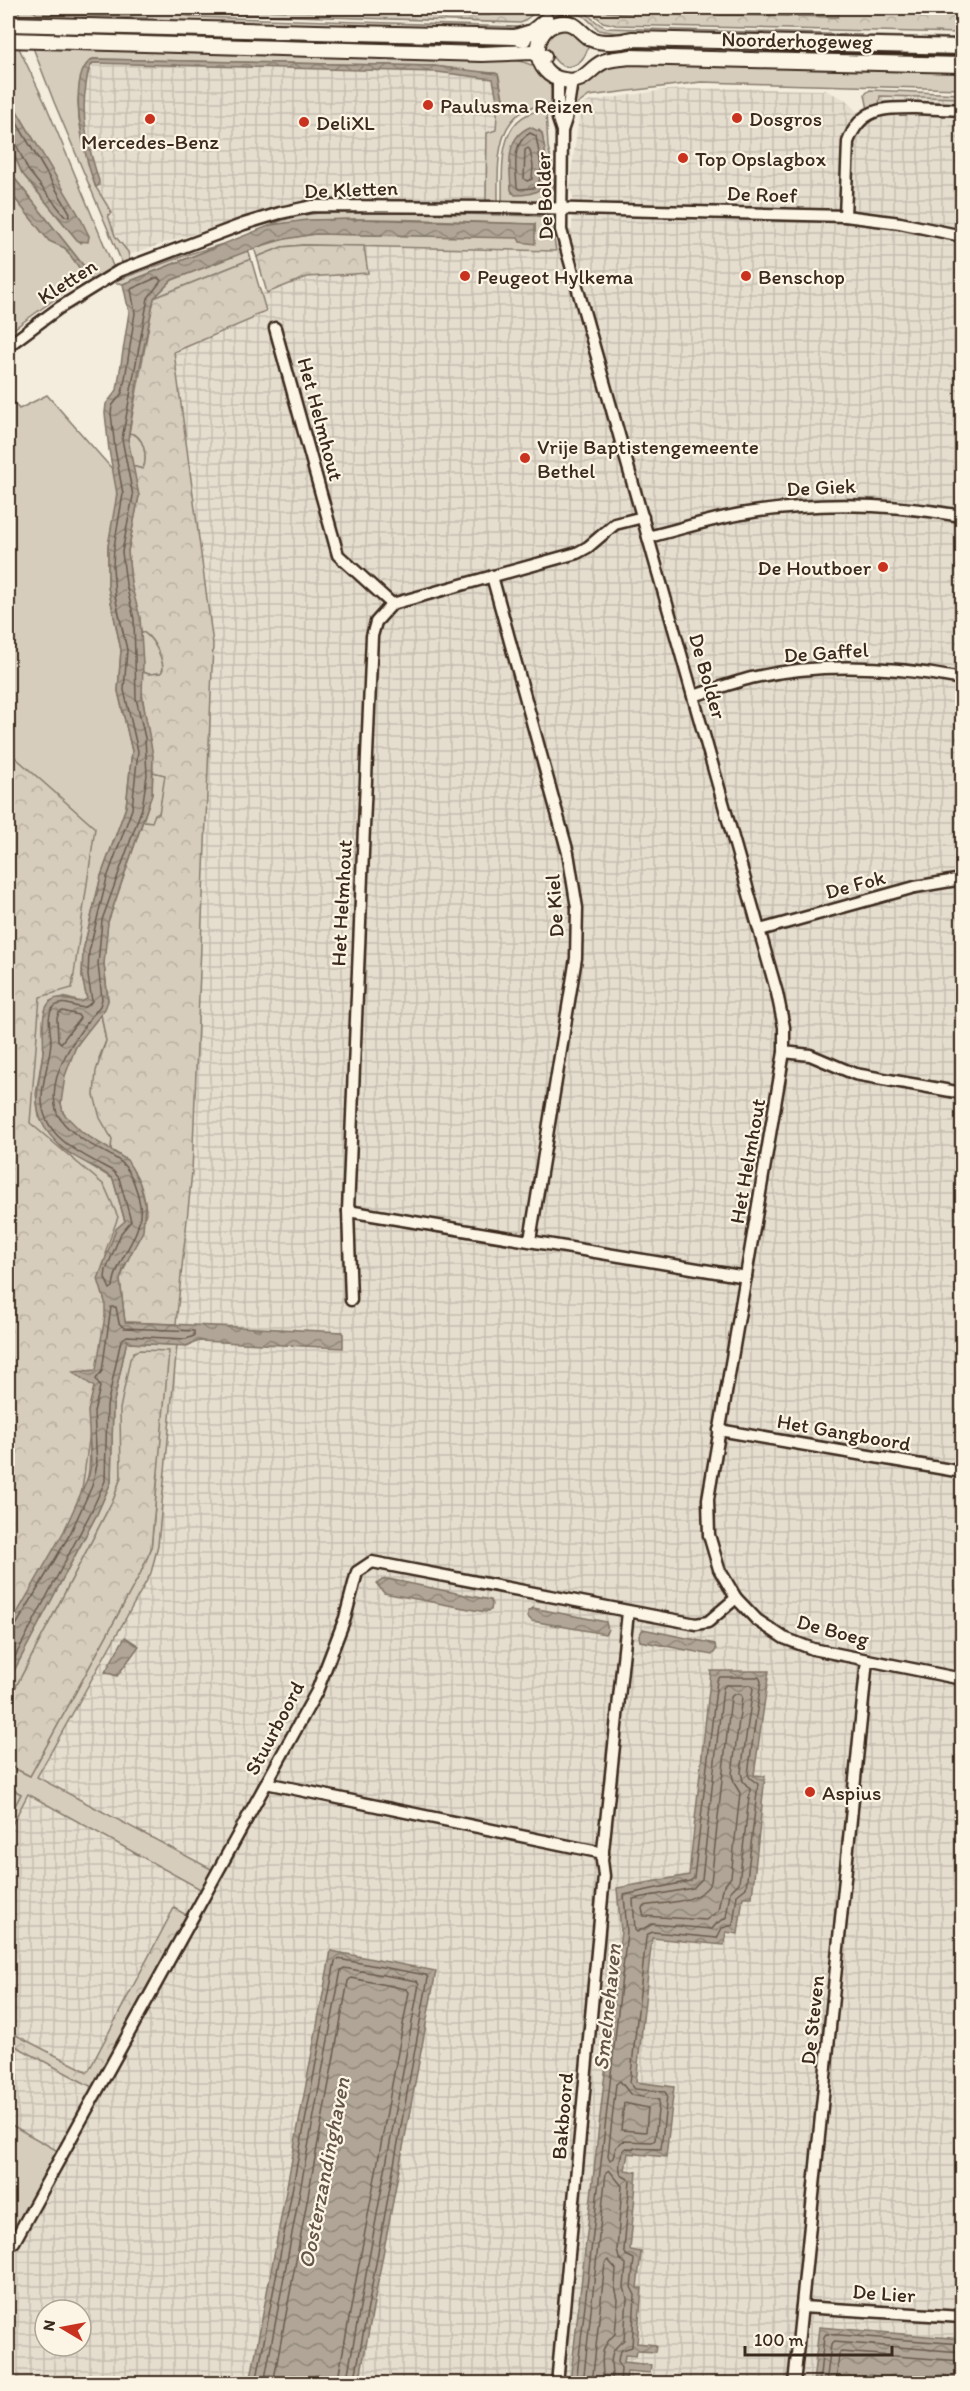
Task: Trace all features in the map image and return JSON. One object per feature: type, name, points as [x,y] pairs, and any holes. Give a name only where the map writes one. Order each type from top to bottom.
[{"type":"main road","points":[[8,40],[498,54],[507,51],[537,56],[568,78],[589,74],[595,61],[594,37],[582,20],[563,14],[545,20],[538,32],[537,56]]},
{"type":"main road","points":[[8,24],[515,37],[538,32]]},
{"type":"main road","name":"Noorderhogeweg","points":[[594,37],[963,47]]},
{"type":"main road","name":"Noorderhogeweg","points":[[595,61],[630,57],[963,65]]},
{"type":"street","name":"De Bolder","points":[[568,78],[558,119],[562,131],[559,208],[561,230],[571,272],[643,516],[760,930],[784,1027],[784,1052]]},
{"type":"street","points":[[845,216],[848,142],[852,131],[862,119],[872,112],[888,108],[963,110]]},
{"type":"street","name":"De Kletten","points":[[119,271],[280,213],[313,207],[559,208]]},
{"type":"street","name":"De Roef","points":[[559,208],[845,216],[900,223],[963,236]]},
{"type":"street","name":"Kletten","points":[[8,346],[59,308],[119,271]]},
{"type":"street","name":"Het Helmhout","points":[[275,328],[338,555],[392,604],[376,622],[372,636],[348,1211],[351,1300]]},
{"type":"street","name":"De Giek","points":[[648,537],[746,513],[816,504],[869,504],[923,509],[963,516]]},
{"type":"street","points":[[392,604],[578,553],[615,524],[643,516]]},
{"type":"street","name":"De Kiel","points":[[492,576],[568,853],[577,908],[576,958],[530,1240]]},
{"type":"street","name":"De Gaffel","points":[[693,696],[752,678],[861,666],[915,670],[963,679]]},
{"type":"street","name":"De Fok","points":[[760,930],[915,888],[963,879]]},
{"type":"street","points":[[784,1052],[810,1055],[855,1074],[963,1093]]},
{"type":"street","name":"Het Helmhout","points":[[719,1430],[784,1052]]},
{"type":"street","points":[[348,1211],[746,1277]]},
{"type":"street","name":"Het Gangboord","points":[[719,1430],[963,1472]]},
{"type":"street","name":"De Boeg","points":[[719,1430],[708,1499],[709,1535],[719,1569],[736,1598],[757,1620],[784,1638],[813,1650],[963,1679]]},
{"type":"street","name":"Stuurboord","points":[[14,2242],[317,1691],[345,1618],[357,1572],[372,1562],[696,1624],[708,1622],[736,1598]]},
{"type":"street","name":"Bakboord","points":[[557,2384],[604,1876],[603,1853],[628,1612]]},
{"type":"street","name":"De Steven","points":[[794,2384],[867,1660]]},
{"type":"street","points":[[266,1783],[603,1853]]},
{"type":"street","name":"De Lier","points":[[802,2307],[963,2317]]},
{"type":"shaded area","points":[[76,53],[420,64],[496,78],[498,101],[496,130],[487,133],[486,202],[352,197],[283,205],[125,256],[112,238],[85,168]]},
{"type":"shaded area","points":[[720,88],[825,90],[846,100],[857,112],[871,105],[871,95],[962,98],[962,2383],[8,2384],[8,1800],[141,1551],[181,1217],[166,344],[307,267],[359,260],[356,233],[526,235],[572,230],[573,195],[570,190],[572,166],[580,110],[583,104],[665,90]]},
{"type":"green space","points":[[563,7],[579,9],[607,28],[861,35],[859,39],[621,34],[599,30],[584,16],[564,10],[548,14],[533,26],[519,30],[500,31],[22,20],[17,8],[30,8],[33,11],[147,17],[148,8],[195,17],[517,27],[530,23],[547,11]]},
{"type":"green space","points":[[30,8],[147,8],[147,18],[37,14]]},
{"type":"green space","points":[[165,8],[541,8],[521,23],[201,13]]},
{"type":"green space","points":[[586,8],[962,8],[962,33],[616,25],[603,22]]},
{"type":"green space","points":[[563,29],[571,32],[588,47],[581,61],[568,67],[558,63],[545,47],[551,35]]},
{"type":"green space","points":[[27,31],[530,42],[531,45],[529,49],[29,37]]},
{"type":"green space","points":[[870,36],[962,38],[962,42],[870,39]]},
{"type":"green space","points":[[8,44],[17,44],[46,105],[113,266],[112,270],[93,282],[88,275],[8,333],[8,190],[49,241],[65,248],[83,272],[87,270],[8,170],[8,141],[22,173],[78,241],[81,243],[89,236],[8,96]]},
{"type":"green space","points":[[32,45],[39,45],[42,48],[514,60],[532,65],[544,74],[551,87],[554,105],[534,107],[520,113],[510,123],[503,137],[500,152],[498,202],[486,202],[487,133],[496,130],[498,101],[503,99],[499,77],[496,73],[434,66],[90,60],[80,83],[79,119],[95,186],[112,213],[108,215],[115,236],[128,252],[130,262],[123,265]]},
{"type":"green space","points":[[631,63],[962,70],[962,89],[701,82],[589,96],[572,106],[576,88],[601,68]]},
{"type":"green space","points":[[870,90],[962,94],[962,98],[880,96],[879,105],[868,110],[865,94]]},
{"type":"green space","points":[[546,110],[548,147],[555,176],[552,194],[542,202],[502,202],[503,158],[510,131],[518,121],[530,113]],"holes":[[[539,130],[542,133],[547,166],[544,184],[512,193],[510,164]]]},
{"type":"green space","points":[[354,211],[538,216],[550,225],[556,251],[303,245],[282,247],[257,257],[254,248],[292,237],[315,234],[448,236],[535,232],[535,224],[403,219],[337,219],[271,225],[301,216]]},
{"type":"green space","points":[[223,244],[123,284],[112,282],[189,254]]},
{"type":"green space","points":[[364,246],[368,273],[307,277],[267,293],[257,257],[282,247]]},
{"type":"green space","points":[[248,250],[251,259],[154,298],[172,280]]},
{"type":"green space","points":[[251,259],[266,311],[174,352],[213,644],[192,1172],[176,1324],[125,1322],[120,1280],[146,1213],[141,1185],[126,1161],[111,1150],[112,1139],[100,1118],[94,1095],[96,1071],[106,1041],[101,1014],[108,1000],[104,964],[105,943],[108,922],[143,821],[152,822],[155,814],[159,814],[165,775],[153,772],[142,685],[142,672],[161,673],[163,669],[156,647],[141,631],[131,584],[128,551],[139,496],[132,466],[143,469],[145,453],[138,437],[129,433],[154,298]]},
{"type":"green space","points":[[8,395],[19,409],[47,395],[114,471],[117,484],[116,509],[108,546],[108,587],[121,650],[118,691],[132,751],[126,807],[101,876],[83,951],[82,977],[87,999],[81,1002],[63,997],[50,1001],[44,1016],[45,1040],[36,1094],[39,1117],[62,1148],[113,1179],[125,1222],[109,1249],[86,1482],[80,1499],[8,1629]]},
{"type":"green space","points":[[129,433],[138,437],[144,447],[143,469],[132,466],[128,448]]},
{"type":"green space","points":[[141,631],[157,649],[162,662],[162,673],[142,672]]},
{"type":"green space","points":[[8,751],[95,828],[72,988],[40,997],[30,1123],[104,1185],[118,1217],[106,1250],[109,1296],[79,1511],[8,1639]]},
{"type":"green space","points":[[153,772],[166,775],[159,814],[153,822],[143,821],[152,794]]},
{"type":"green space","points":[[101,1014],[106,1041],[99,1058],[108,1131],[112,1139],[111,1150],[85,1135],[68,1120],[64,1114],[61,1098],[63,1080],[76,1047]]},
{"type":"green space","points":[[127,1339],[129,1343],[177,1345],[158,1545],[151,1573],[37,1777],[213,1870],[202,1890],[28,1794],[8,1832],[8,1819],[21,1794],[8,1787],[8,1765],[30,1776],[140,1574],[151,1549],[158,1474],[121,1418],[121,1477],[114,1498],[8,1702],[8,1682],[97,1514],[111,1482],[113,1406]]},
{"type":"green space","points":[[139,1350],[169,1351],[151,1549],[140,1574],[30,1776],[8,1765],[8,1702],[114,1498],[121,1477],[120,1409],[130,1359],[134,1352]]},
{"type":"green space","points":[[8,1787],[21,1794],[8,1819]]},
{"type":"green space","points":[[174,1908],[188,1916],[92,2087],[8,2042],[8,2031],[88,2072]]},
{"type":"green space","points":[[962,2100],[962,2152],[956,2152]]},
{"type":"green space","points":[[8,2123],[58,2151],[8,2243]]},
{"type":"water","points":[[203,8],[490,8],[490,15],[390,14]]},
{"type":"water","points":[[603,8],[841,8],[838,17],[724,15],[672,11],[621,13],[607,12]]},
{"type":"water","points":[[93,59],[434,66],[498,74],[503,99],[500,102],[497,100],[493,79],[437,72],[93,63],[87,76],[84,110],[89,146],[99,181],[96,187],[83,140],[78,100],[84,68]]},
{"type":"water","points":[[8,96],[80,217],[89,236],[88,242],[78,241],[22,173],[8,141]]},
{"type":"water","points":[[530,127],[542,133],[547,176],[539,190],[529,194],[515,195],[511,190],[510,154],[516,138]]},
{"type":"water","points":[[8,170],[87,270],[83,273],[65,248],[49,241],[8,190]]},
{"type":"water","points":[[357,219],[535,224],[535,244],[520,242],[518,238],[315,234],[274,241],[172,280],[154,298],[128,439],[139,496],[128,551],[131,584],[140,617],[143,664],[142,697],[153,755],[152,794],[108,922],[104,964],[108,1001],[105,1009],[76,1046],[65,1076],[61,1103],[63,1113],[83,1133],[127,1160],[139,1181],[145,1203],[143,1231],[124,1267],[120,1280],[125,1322],[343,1332],[343,1348],[199,1341],[187,1346],[129,1343],[127,1340],[113,1406],[111,1482],[97,1514],[8,1682],[8,1629],[64,1531],[89,1475],[91,1465],[88,1411],[94,1387],[73,1372],[96,1370],[105,1316],[105,1302],[98,1279],[116,1229],[125,1221],[113,1179],[70,1154],[55,1141],[43,1125],[37,1105],[43,1052],[43,1020],[46,1008],[53,999],[63,998],[78,1002],[87,999],[82,977],[83,951],[101,876],[126,807],[132,751],[118,691],[121,650],[108,587],[108,546],[117,494],[105,413],[106,404],[117,390],[129,312],[123,284],[271,225],[307,220]]},
{"type":"water","points":[[388,1579],[490,1600],[491,1610],[485,1612],[384,1593],[377,1584]]},
{"type":"water","points":[[533,1608],[606,1622],[608,1630],[605,1634],[532,1621],[528,1617],[528,1611]]},
{"type":"water","points":[[643,1629],[715,1644],[716,1650],[712,1655],[640,1641],[639,1636]]},
{"type":"water","points":[[125,1637],[139,1646],[117,1676],[105,1672]]},
{"type":"water","points":[[711,1671],[769,1671],[754,1775],[765,1776],[752,1897],[743,1897],[738,1934],[726,1932],[724,1945],[652,1938],[636,2082],[674,2087],[666,2157],[628,2153],[625,2170],[637,2172],[630,2250],[641,2252],[637,2288],[642,2288],[637,2343],[656,2345],[655,2352],[637,2351],[636,2356],[625,2355],[624,2362],[651,2365],[650,2373],[627,2371],[626,2383],[570,2383],[621,1931],[617,1888],[689,1875]]},
{"type":"water","name":"Oosterzandinghaven","points":[[331,1951],[436,1971],[359,2383],[250,2383]]},
{"type":"water","points":[[819,2327],[962,2339],[962,2383],[813,2383]]},
{"type":"place","name":"Paulusma Reizen","points":[[428,105]]},
{"type":"place","name":"Dosgros","points":[[737,118]]},
{"type":"place","name":"Mercedes-Benz","points":[[150,119]]},
{"type":"place","name":"DeliXL","points":[[304,122]]},
{"type":"place","name":"Top Opslagbox","points":[[683,158]]},
{"type":"place","name":"Peugeot Hylkema","points":[[465,276]]},
{"type":"place","name":"Benschop","points":[[746,276]]},
{"type":"place","name":"Vrije Baptistengemeente Bethel","points":[[525,458]]},
{"type":"place","name":"De Houtboer","points":[[883,567]]},
{"type":"place","name":"Aspius","points":[[810,1792]]},
{"type":"water label","name":"Smelnehaven","points":[[607,2007]]}]
